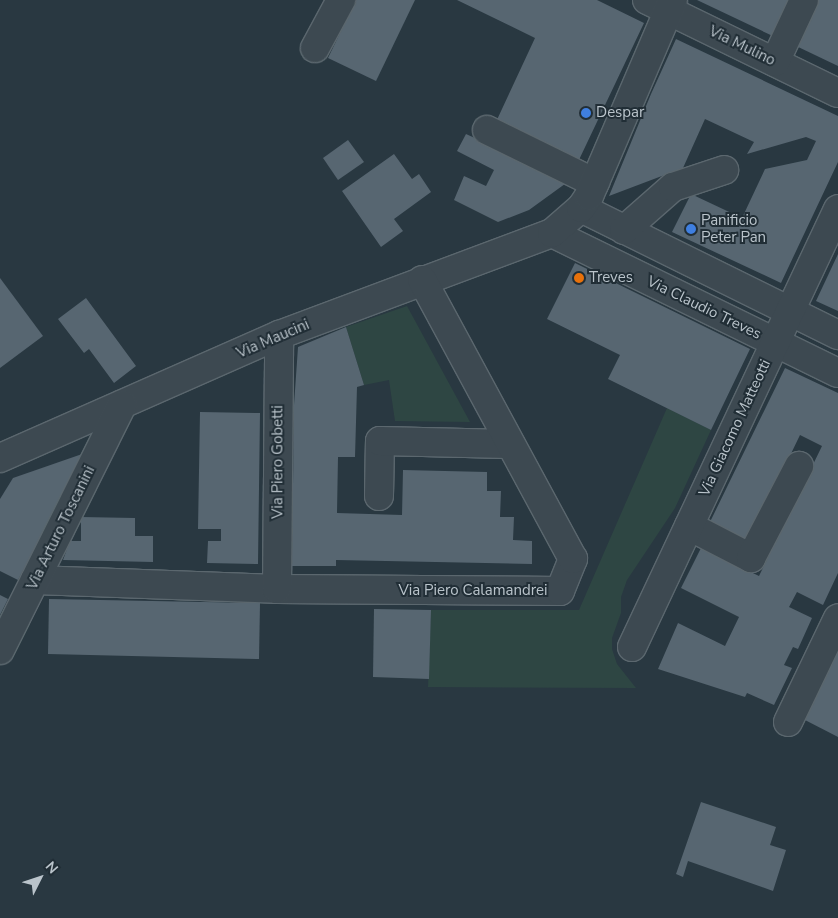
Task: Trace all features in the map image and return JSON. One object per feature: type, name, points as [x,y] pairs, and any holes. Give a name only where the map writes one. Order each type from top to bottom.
[{"type":"street","points":[[315,48],[341,0]]},
{"type":"street","points":[[775,62],[804,0]]},
{"type":"street","points":[[552,234],[581,208],[595,183],[663,3]]},
{"type":"street","name":"Via Mulino","points":[[663,3],[838,93]]},
{"type":"street","points":[[487,130],[595,183]]},
{"type":"street","points":[[624,230],[673,188],[724,170]]},
{"type":"street","points":[[581,208],[838,335]]},
{"type":"street","name":"Via Giacomo Matteotti","points":[[632,647],[838,209]]},
{"type":"street","name":"Via Maucini","points":[[0,458],[279,335],[422,280],[552,234]]},
{"type":"street","name":"Via Claudio Treves","points":[[552,234],[838,373]]},
{"type":"street","name":"Via Piero Calamandrei","points":[[35,580],[277,589],[560,592],[573,559],[508,444],[422,280]]},
{"type":"street","name":"Via Piero Gobetti","points":[[277,589],[279,335]]},
{"type":"street","name":"Via Arturo Toscanini","points":[[0,650],[122,405]]},
{"type":"street","points":[[379,496],[380,441],[508,444]]},
{"type":"street","points":[[689,526],[751,558],[799,466]]},
{"type":"street","points":[[788,722],[838,618]]},
{"type":"green space","points":[[407,306],[470,422],[395,421],[389,380],[364,385],[346,327]]},
{"type":"green space","points":[[667,408],[711,430],[675,508],[627,580],[621,597],[621,613],[612,638],[612,649],[617,664],[636,688],[428,687],[431,610],[579,610]]},
{"type":"building","points":[[356,0],[415,0],[376,81],[328,58]]},
{"type":"building","points":[[457,0],[597,0],[644,23],[577,164],[495,124],[535,38]]},
{"type":"building","points":[[697,0],[795,0],[777,38]]},
{"type":"building","points":[[815,0],[838,0],[838,66],[794,45]]},
{"type":"building","points":[[676,39],[838,116],[838,162],[781,283],[672,232],[691,194],[742,218],[765,169],[807,160],[816,141],[806,137],[747,154],[754,142],[705,119],[683,168],[609,196]]},
{"type":"building","points":[[466,134],[569,181],[529,210],[498,222],[454,200],[464,176],[486,186],[494,170],[457,151]]},
{"type":"building","points":[[348,140],[364,162],[338,180],[323,158]]},
{"type":"building","points":[[394,154],[412,179],[419,174],[431,192],[394,219],[403,231],[381,247],[342,191]]},
{"type":"building","points":[[838,254],[838,311],[816,301]]},
{"type":"building","points":[[575,263],[750,349],[711,430],[608,379],[620,355],[547,319]]},
{"type":"building","points":[[0,278],[43,336],[0,368]]},
{"type":"building","points":[[86,298],[136,366],[114,383],[89,349],[84,353],[58,319]]},
{"type":"building","points":[[346,327],[364,385],[357,387],[355,457],[338,457],[337,513],[402,515],[403,470],[487,472],[487,491],[501,491],[500,517],[514,517],[513,540],[532,541],[532,564],[336,560],[336,566],[292,566],[294,405],[298,347]]},
{"type":"building","points":[[785,368],[838,393],[838,573],[823,605],[797,592],[789,607],[812,618],[798,649],[793,647],[784,665],[792,668],[774,705],[747,693],[745,697],[658,669],[678,623],[725,646],[739,617],[681,588],[701,548],[759,576],[822,446],[800,435],[748,543],[709,524]]},
{"type":"building","points":[[200,412],[260,413],[258,564],[207,563],[208,541],[221,541],[221,529],[198,529]]},
{"type":"building","points":[[85,453],[18,580],[0,571],[0,499],[13,478]]},
{"type":"building","points":[[81,517],[135,518],[135,536],[153,536],[153,562],[63,560],[70,541],[81,541]]},
{"type":"building","points":[[0,595],[8,599],[0,615]]},
{"type":"building","points":[[49,599],[260,603],[259,659],[48,654]]},
{"type":"building","points":[[374,609],[431,610],[429,679],[373,677]]},
{"type":"building","points":[[838,652],[838,737],[805,720]]},
{"type":"building","points":[[701,802],[776,827],[770,845],[786,850],[773,891],[688,861],[683,877],[676,874]]},
{"type":"place","name":"Despar","points":[[586,113]]},
{"type":"place","name":"Panificio Peter Pan","points":[[691,229]]},
{"type":"place","name":"Treves","points":[[579,278]]}]
